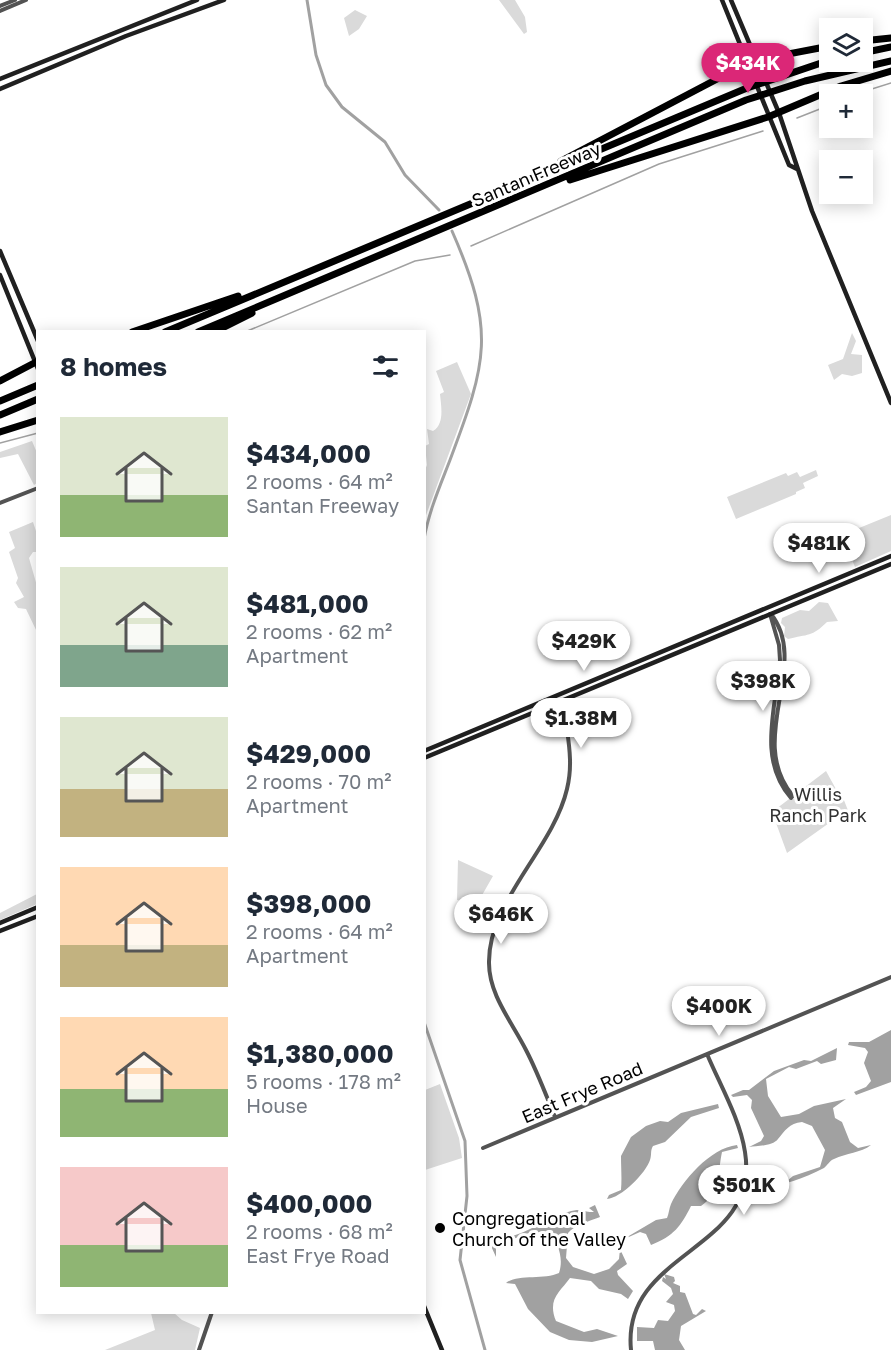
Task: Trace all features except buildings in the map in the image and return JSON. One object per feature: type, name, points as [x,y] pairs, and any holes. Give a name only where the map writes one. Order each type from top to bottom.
[{"type":"highway","points":[[873,40],[891,38]]},
{"type":"highway","points":[[873,51],[891,47]]},
{"type":"highway","points":[[497,192],[749,67],[819,49]]},
{"type":"highway","name":"Santan Freeway","points":[[203,330],[746,100],[805,81],[891,61]]},
{"type":"highway","name":"Santan Freeway","points":[[170,330],[747,88],[819,64]]},
{"type":"highway","points":[[459,223],[598,170],[891,71]]},
{"type":"highway","points":[[138,330],[309,272]]},
{"type":"highway","points":[[217,330],[289,297],[302,287]]},
{"type":"highway","points":[[0,381],[36,364]]},
{"type":"highway","points":[[0,401],[36,386]]},
{"type":"highway","points":[[0,415],[36,400]]},
{"type":"highway","points":[[0,432],[36,421]]},
{"type":"main road","points":[[0,79],[197,0]]},
{"type":"main road","points":[[0,88],[124,37],[224,0]]},
{"type":"main road","points":[[722,0],[789,165],[797,169]]},
{"type":"main road","points":[[731,0],[777,110],[797,163],[797,169],[891,403]]},
{"type":"main road","points":[[121,30],[124,37]]},
{"type":"main road","points":[[0,251],[36,336]]},
{"type":"main road","points":[[0,275],[36,362]]},
{"type":"main road","points":[[426,757],[657,652],[891,556]]},
{"type":"main road","points":[[426,750],[660,659],[891,564]]},
{"type":"main road","points":[[859,570],[862,576]]},
{"type":"main road","points":[[768,607],[770,614]]},
{"type":"main road","points":[[719,627],[722,633]]},
{"type":"main road","points":[[657,652],[660,659]]},
{"type":"main road","points":[[0,922],[36,908]]},
{"type":"main road","points":[[0,931],[36,917]]},
{"type":"main road","points":[[426,1311],[442,1350]]},
{"type":"street","points":[[0,6],[15,0]]},
{"type":"street","points":[[0,11],[26,0]]},
{"type":"street","points":[[0,503],[36,489]]},
{"type":"street","points":[[770,614],[779,630],[784,650],[773,753],[779,775],[792,797]]},
{"type":"street","points":[[555,1117],[527,1051],[495,992],[489,955],[497,923],[547,838],[564,801],[570,765],[567,727],[563,725],[557,699]]},
{"type":"street","name":"East Frye Road","points":[[483,1148],[891,977]]},
{"type":"street","points":[[631,1350],[633,1319],[646,1290],[664,1270],[724,1224],[738,1203],[745,1184],[746,1160],[743,1142],[707,1054]]},
{"type":"street","points":[[199,1350],[211,1314]]},
{"type":"green space","points":[[499,0],[515,0],[525,17],[527,32],[524,34]]},
{"type":"green space","points":[[355,10],[367,16],[359,29],[349,36],[344,18]]},
{"type":"green space","points":[[852,333],[856,341],[851,354],[862,355],[862,373],[852,376],[842,374],[834,380],[828,365],[843,359]]},
{"type":"green space","points":[[457,362],[471,394],[426,515],[426,446],[429,444],[427,429],[433,431],[439,424],[441,419],[440,394],[444,392],[436,371]]},
{"type":"green space","points":[[32,441],[36,451],[36,484],[34,485],[18,454],[0,458],[0,452]]},
{"type":"green space","points":[[816,470],[818,476],[803,483],[805,488],[796,494],[736,519],[727,497],[786,473],[788,476],[797,472],[800,477]]},
{"type":"green space","points":[[891,515],[891,551],[855,567],[842,535]]},
{"type":"green space","points":[[33,522],[36,531],[36,552],[33,552],[29,558],[36,582],[36,630],[26,609],[18,608],[14,602],[24,597],[16,583],[18,578],[9,552],[15,548],[9,532]]},
{"type":"green space","points":[[819,602],[828,603],[838,621],[827,622],[809,634],[788,639],[784,636],[785,627],[781,623],[782,618],[800,610],[809,611]]},
{"type":"green space","name":"Willis Ranch Park","points":[[826,771],[837,791],[840,790],[849,813],[839,816],[787,853],[772,812]]},
{"type":"green space","points":[[458,860],[493,876],[477,904],[457,900]]},
{"type":"green space","points":[[36,895],[36,904],[0,920],[0,913]]},
{"type":"green space","points":[[440,1084],[459,1138],[462,1158],[426,1170],[426,1090]]},
{"type":"green space","points":[[151,1314],[175,1314],[182,1320],[200,1328],[195,1350],[105,1350],[155,1330]]},
{"type":"shaded area","points":[[891,1030],[891,1082],[856,1095],[854,1092],[866,1087],[871,1081],[864,1063],[868,1052],[865,1048],[848,1045],[849,1042],[869,1042]]},
{"type":"shaded area","points":[[837,1048],[836,1060],[821,1064],[817,1061],[796,1069],[789,1067],[766,1079],[768,1096],[781,1117],[799,1114],[814,1106],[846,1099],[833,1108],[835,1118],[842,1122],[850,1142],[858,1148],[871,1145],[863,1150],[834,1159],[824,1168],[797,1180],[779,1185],[751,1186],[749,1183],[787,1181],[793,1176],[820,1167],[825,1150],[812,1126],[802,1122],[785,1130],[772,1143],[749,1147],[761,1141],[764,1136],[751,1108],[752,1100],[747,1095],[733,1097],[731,1095],[749,1090],[774,1071],[804,1060],[811,1061]]},
{"type":"shaded area","points":[[718,1104],[719,1108],[691,1117],[665,1142],[653,1146],[648,1165],[638,1178],[626,1190],[607,1199],[609,1195],[621,1190],[621,1156],[631,1137],[646,1126],[660,1121],[668,1122],[681,1113]]},
{"type":"shaded area","points":[[737,1145],[738,1148],[722,1152],[712,1195],[701,1206],[691,1206],[680,1225],[671,1234],[651,1245],[646,1234],[640,1232],[622,1240],[656,1220],[667,1218],[676,1195],[698,1167],[717,1152]]},
{"type":"shaded area","points":[[595,1205],[600,1217],[578,1225],[568,1233],[566,1258],[573,1267],[594,1274],[609,1269],[619,1259],[620,1249],[627,1264],[617,1271],[618,1275],[633,1291],[628,1299],[621,1294],[599,1289],[591,1281],[570,1278],[554,1301],[556,1321],[584,1332],[597,1329],[618,1336],[592,1342],[569,1340],[550,1332],[528,1309],[515,1284],[506,1283],[511,1280],[559,1273],[561,1262],[559,1251],[550,1231],[530,1233],[496,1245],[496,1257],[491,1246],[493,1238],[512,1236],[573,1211],[594,1212],[589,1208]]},
{"type":"shaded area","points":[[664,1274],[674,1277],[673,1283],[680,1286],[680,1292],[685,1293],[693,1314],[696,1315],[702,1309],[706,1311],[681,1326],[679,1340],[685,1350],[655,1350],[653,1341],[637,1341],[637,1327],[654,1328],[658,1320],[668,1321],[675,1311],[674,1305],[666,1302],[673,1294],[671,1288],[662,1281],[663,1277],[666,1279]]},
{"type":"waterway","points":[[307,0],[316,55],[326,85],[342,107],[385,142],[405,175],[439,210]]},
{"type":"waterway","points":[[873,89],[891,83]]},
{"type":"waterway","points":[[797,118],[819,109]]},
{"type":"waterway","points":[[471,246],[659,164],[763,131]]},
{"type":"waterway","points":[[426,529],[472,397],[481,346],[480,322],[475,295],[452,231]]},
{"type":"waterway","points":[[250,330],[415,261],[450,255]]},
{"type":"waterway","points":[[0,443],[36,434]]},
{"type":"waterway","points":[[426,1028],[465,1141],[467,1196],[460,1260],[485,1350]]},
{"type":"place","name":"Congregational Church of the Valley","points":[[440,1228]]}]
